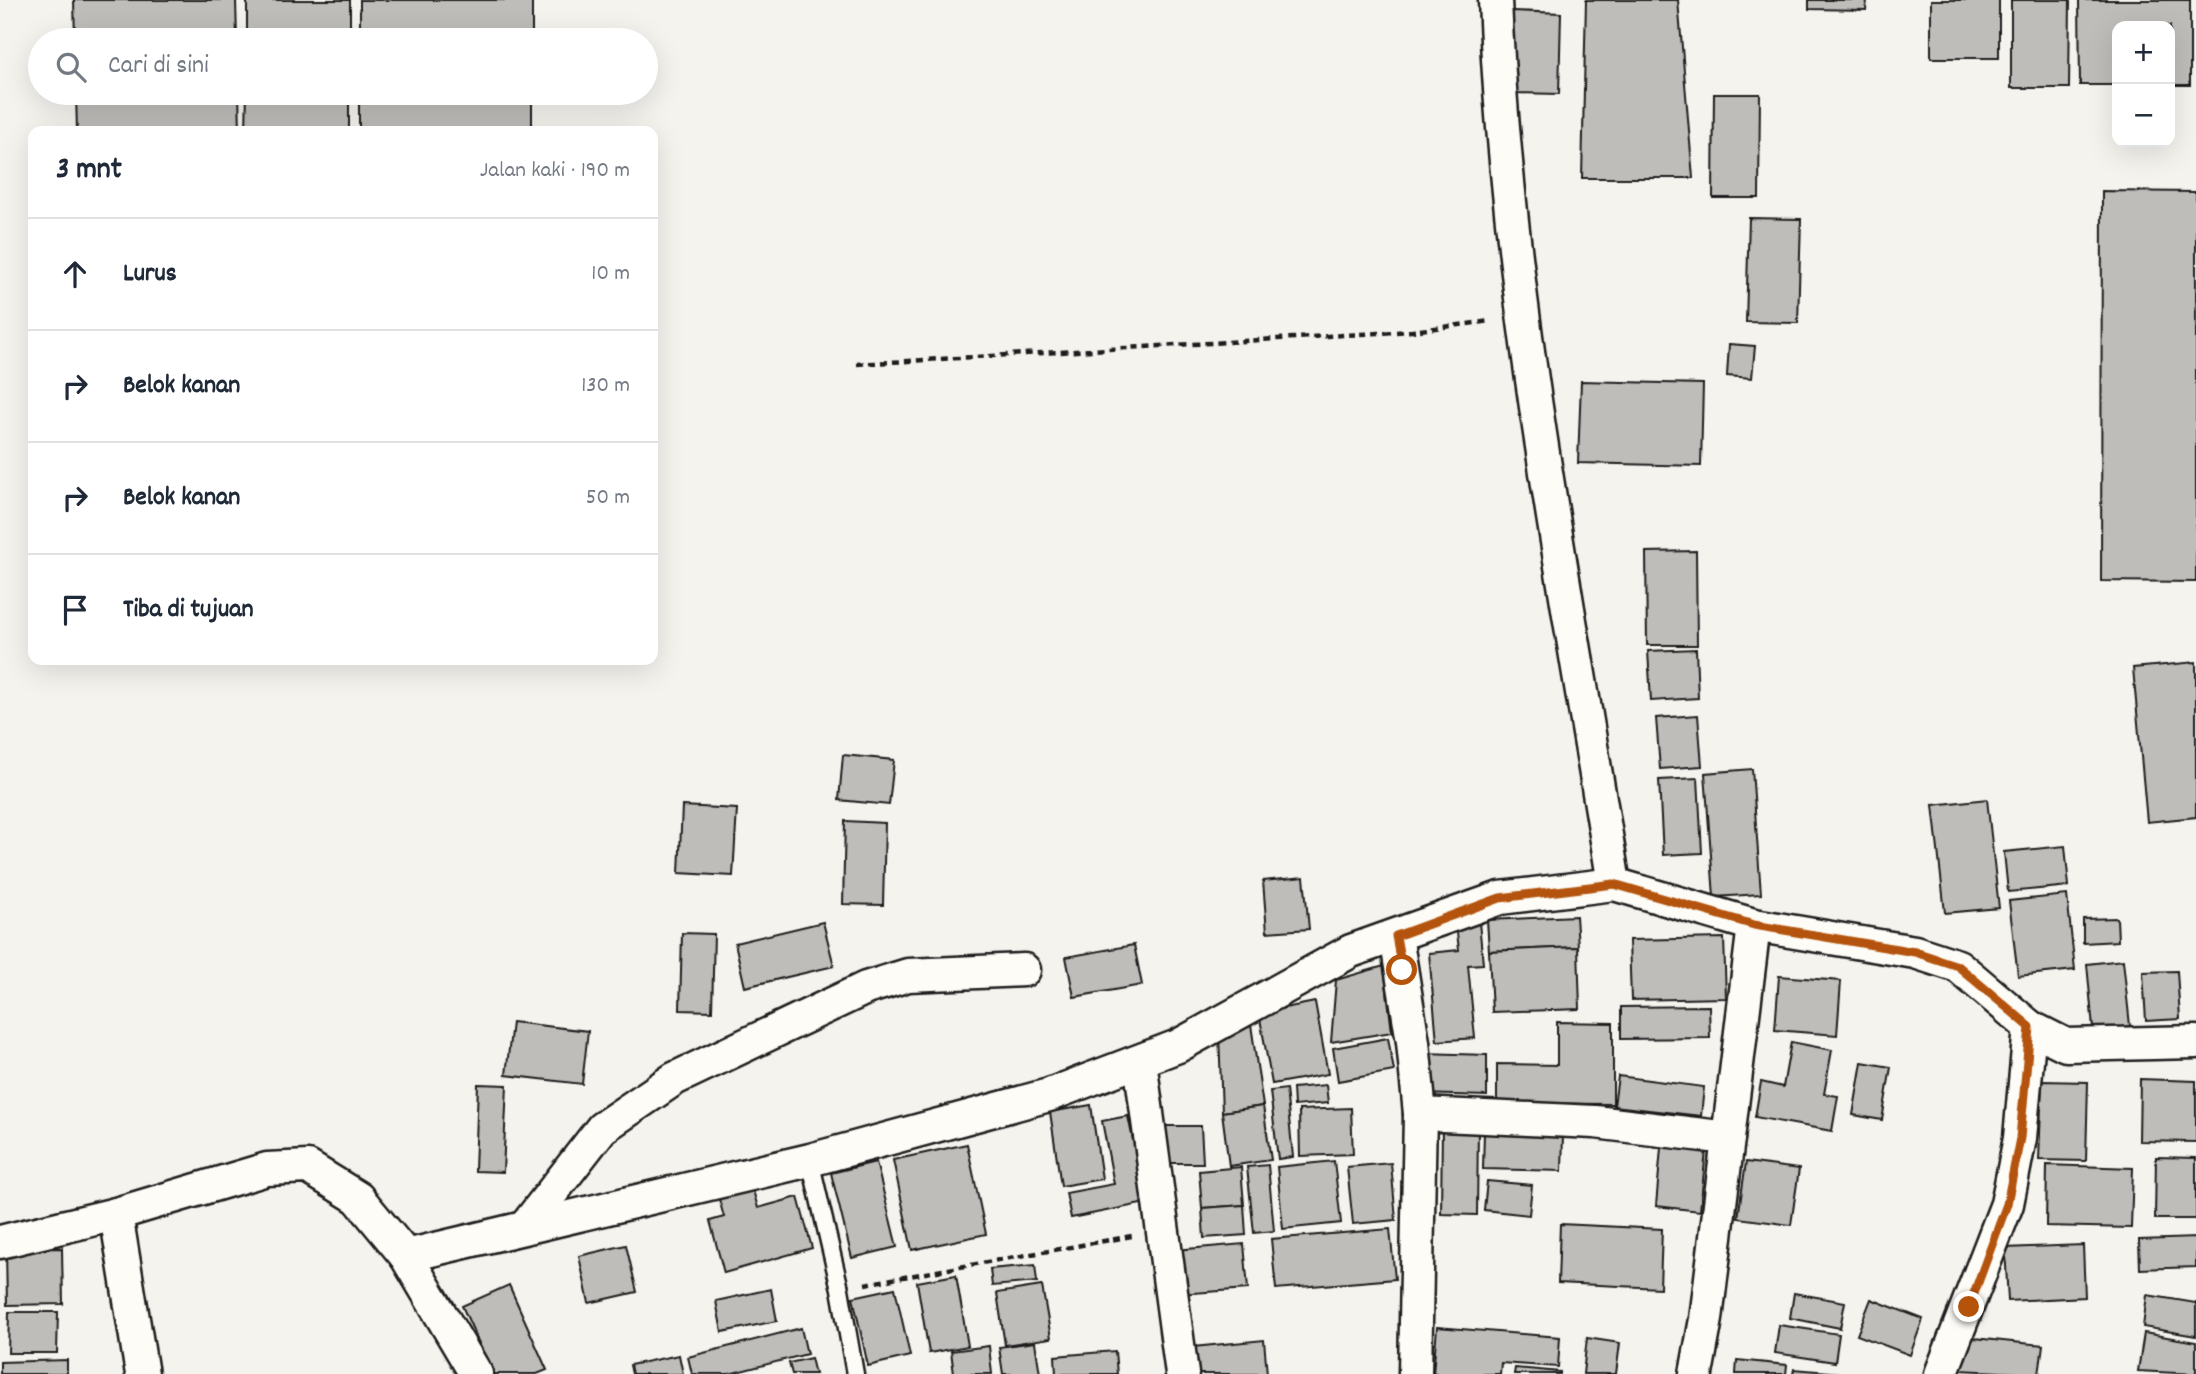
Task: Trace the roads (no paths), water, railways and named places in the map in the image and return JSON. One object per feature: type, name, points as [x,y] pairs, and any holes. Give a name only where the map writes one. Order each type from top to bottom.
[{"type":"street","points":[[1495,0],[1499,89],[1523,317],[1614,884]]},
{"type":"street","points":[[406,1256],[810,1160],[1048,1095],[1178,1046],[1351,951],[1500,898],[1614,884],[1754,925],[1915,952],[1958,966],[2030,1027],[2066,1045],[2196,1042]]},
{"type":"street","points":[[1696,1374],[1754,925]]},
{"type":"street","points":[[1396,936],[1413,1042],[1420,1114],[1415,1374]]},
{"type":"street","points":[[525,1227],[602,1128],[674,1079],[866,988],[908,975],[1024,970]]},
{"type":"street","points":[[1941,1374],[2007,1204],[2020,1138],[2030,1027]]},
{"type":"street","points":[[1140,1060],[1182,1374]]},
{"type":"street","points":[[1420,1114],[1595,1122],[1728,1138]]},
{"type":"street","points":[[0,1242],[116,1214],[267,1170],[308,1167],[358,1198],[406,1256],[476,1374]]},
{"type":"street","points":[[116,1214],[142,1374]]},
{"type":"lane","points":[[810,1160],[840,1289],[855,1374]]}]
